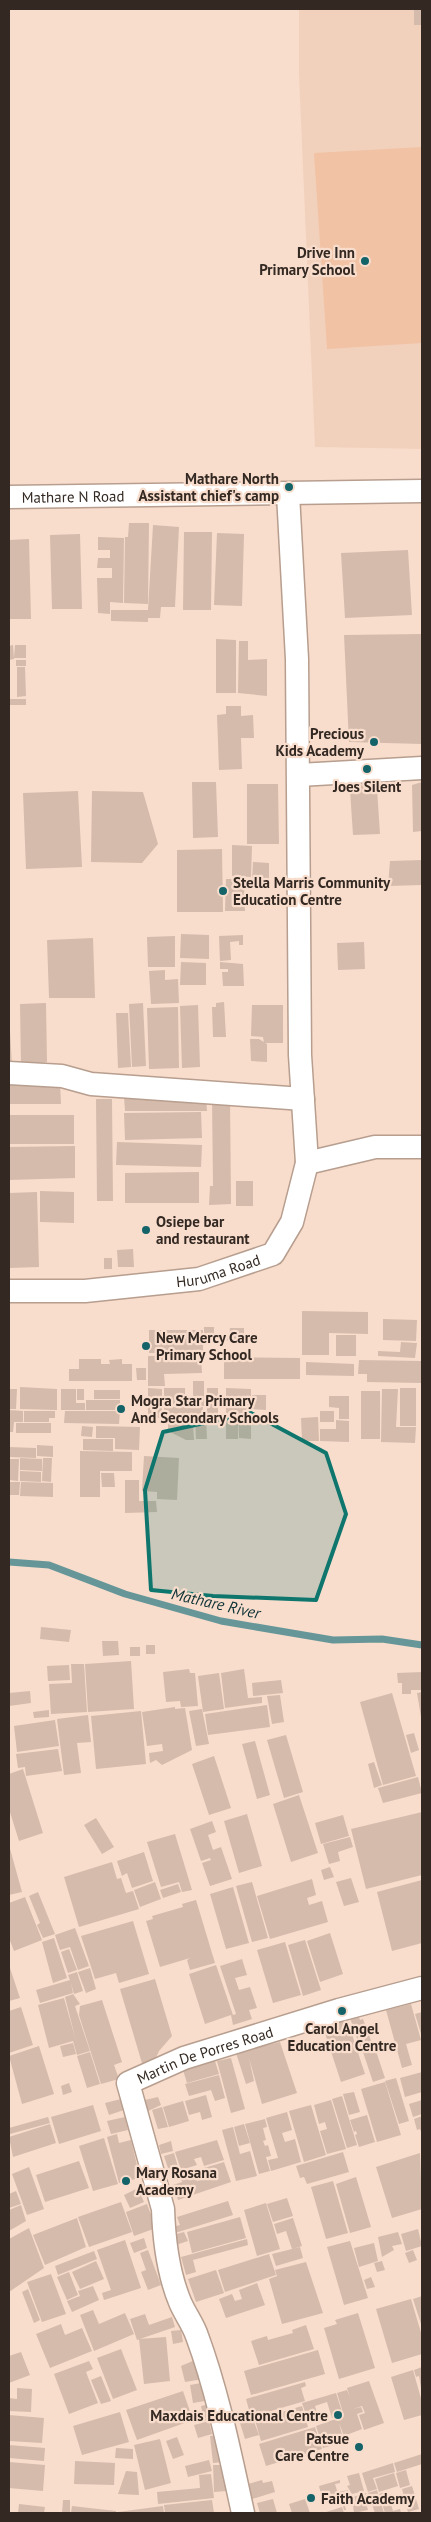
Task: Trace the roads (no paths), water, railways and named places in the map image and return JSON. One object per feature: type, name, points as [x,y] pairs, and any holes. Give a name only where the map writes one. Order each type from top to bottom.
[{"type":"street","name":"Mathare N Road","points":[[9,497],[422,491]]},
{"type":"street","name":"Huruma Road","points":[[9,1291],[85,1291],[199,1279],[273,1254],[292,1222],[307,1163],[300,1055],[297,659],[288,494]]},
{"type":"street","points":[[299,775],[422,768]]},
{"type":"street","points":[[9,1073],[62,1076],[91,1084],[302,1099]]},
{"type":"street","points":[[307,1163],[375,1147],[422,1147]]},
{"type":"street","name":"Martin De Porres Road","points":[[243,2513],[215,2396],[197,2335],[180,2302],[170,2267],[164,2230],[163,2209],[128,2083],[184,2058],[339,2010],[422,1988]]},
{"type":"waterway","name":"Mathare River","points":[[9,1562],[49,1565],[125,1594],[221,1621],[333,1640],[382,1639],[422,1645]]},
{"type":"place","name":"Drive Inn Primary School","points":[[365,261]]},
{"type":"place","name":"Mathare North Assistant chief's camp","points":[[289,487]]},
{"type":"place","name":"Precious Kids Academy","points":[[374,742]]},
{"type":"place","name":"Joes Silent","points":[[367,769]]},
{"type":"place","name":"Stella Marris Community Education Centre","points":[[223,891]]},
{"type":"place","name":"Osiepe bar and restaurant","points":[[146,1230]]},
{"type":"place","name":"New Mercy Care Primary School","points":[[146,1346]]},
{"type":"place","name":"Mogra Star Primary And Secondary Schools","points":[[121,1409]]},
{"type":"place","name":"Carol Angel Education Centre","points":[[342,2011]]},
{"type":"place","name":"Mary Rosana Academy","points":[[126,2181]]},
{"type":"place","name":"Maxdais Educational Centre","points":[[338,2415]]},
{"type":"place","name":"Patsue Care Centre","points":[[359,2447]]},
{"type":"place","name":"Faith Academy","points":[[311,2498]]}]
